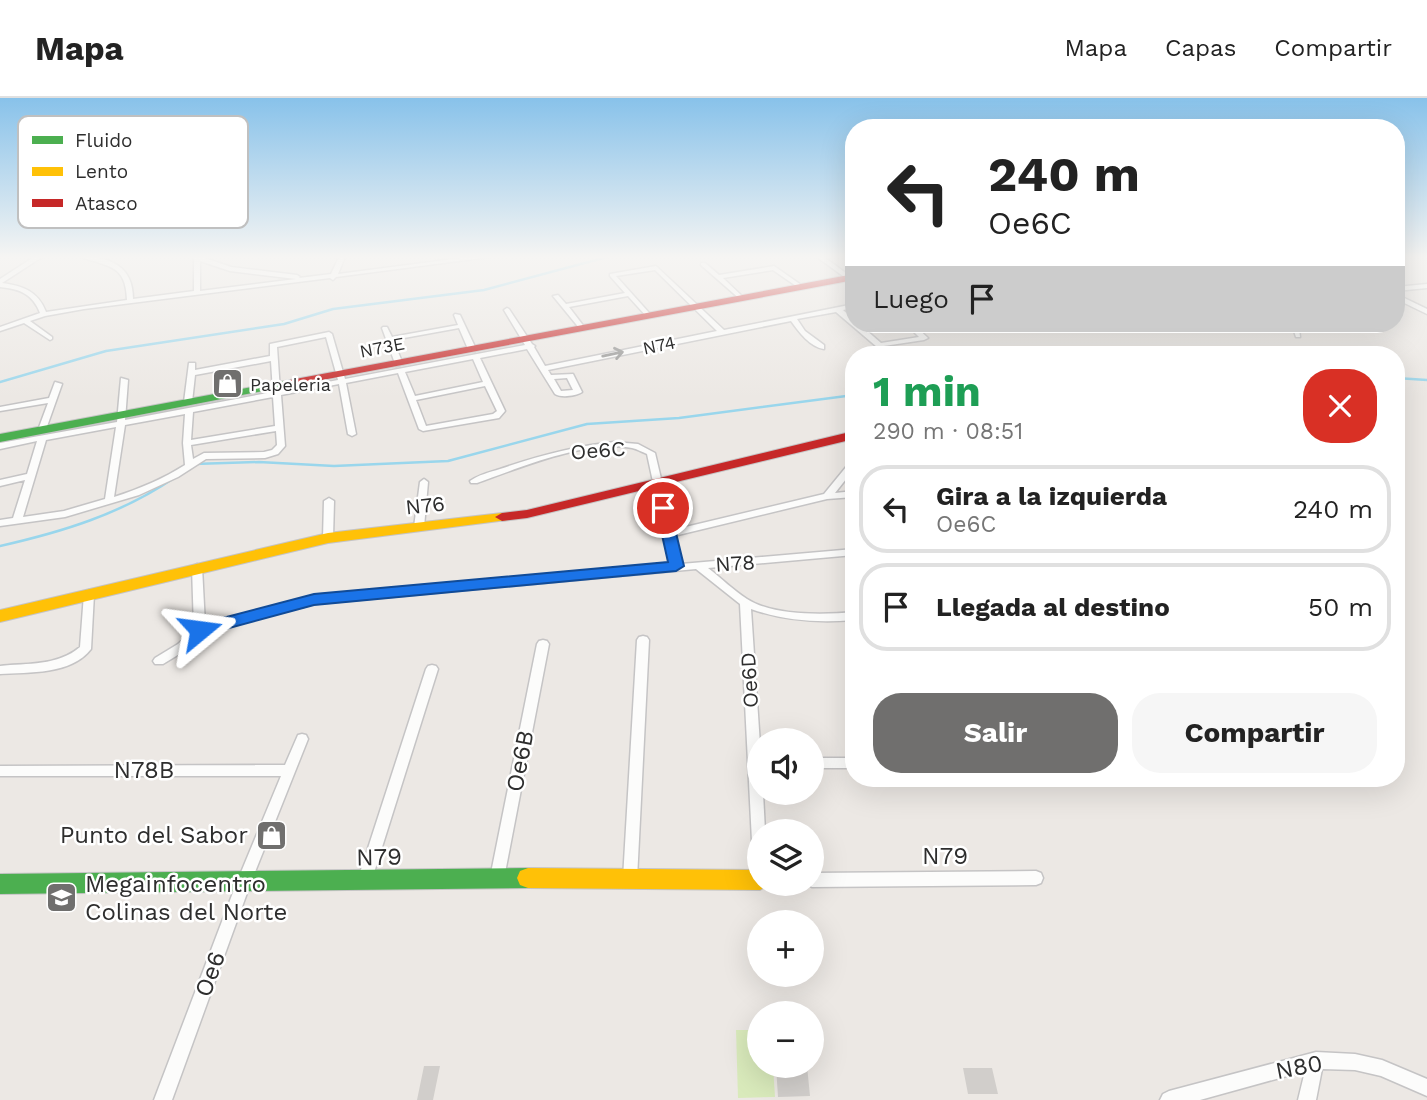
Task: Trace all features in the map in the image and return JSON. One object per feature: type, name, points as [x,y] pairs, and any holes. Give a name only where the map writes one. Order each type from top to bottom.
[{"type":"street","points":[[41,304],[44,314]]},
{"type":"street","points":[[0,330],[44,314],[112,304]]},
{"type":"street","points":[[563,304],[582,328]]},
{"type":"street","points":[[565,306],[577,304]]},
{"type":"street","points":[[638,304],[649,316]]},
{"type":"street","points":[[695,304],[722,332]]},
{"type":"street","name":"N73E","points":[[0,446],[42,434],[120,418],[474,353],[582,328],[713,304]]},
{"type":"street","points":[[1411,304],[1427,312]]},
{"type":"street","name":"N74","points":[[546,368],[845,308]]},
{"type":"street","points":[[837,309],[845,316]]},
{"type":"street","points":[[506,310],[550,377]]},
{"type":"street","points":[[385,328],[421,427],[430,429],[496,416],[501,411],[457,315]]},
{"type":"street","points":[[793,318],[803,332],[821,347]]},
{"type":"street","points":[[24,320],[50,338]]},
{"type":"street","points":[[390,339],[461,326]]},
{"type":"street","points":[[863,333],[880,345],[922,339],[924,336],[921,333]]},
{"type":"street","points":[[0,523],[65,514],[150,487],[208,455],[265,455],[279,449],[273,346],[329,334],[352,434]]},
{"type":"street","points":[[188,465],[191,369],[274,358]]},
{"type":"street","points":[[109,499],[124,380]]},
{"type":"street","points":[[411,399],[489,383]]},
{"type":"street","points":[[17,520],[50,400],[58,384]]},
{"type":"street","points":[[0,410],[50,400]]},
{"type":"street","points":[[187,443],[279,428]]},
{"type":"street","name":"N73E","points":[[0,438],[42,434]]},
{"type":"street","name":"N76","points":[[0,616],[328,538],[509,517],[845,438]]},
{"type":"street","name":"Oe6C","points":[[474,481],[576,448],[610,446],[648,450],[676,566]]},
{"type":"street","points":[[827,496],[845,474]]},
{"type":"street","points":[[0,483],[30,476]]},
{"type":"street","points":[[419,527],[424,482]]},
{"type":"street","points":[[669,534],[827,496],[845,495]]},
{"type":"street","points":[[328,538],[329,501]]},
{"type":"street","name":"N78","points":[[200,630],[314,600],[845,553]]},
{"type":"street","points":[[696,565],[745,603],[775,614],[803,619],[845,617]]},
{"type":"street","points":[[159,661],[182,647],[200,630],[197,567]]},
{"type":"street","points":[[0,670],[68,661],[85,649],[89,594]]},
{"type":"street","name":"Oe6D","points":[[745,603],[754,728]]},
{"type":"street","points":[[630,879],[643,640]]},
{"type":"street","name":"Oe6B","points":[[497,878],[542,644]]},
{"type":"street","points":[[365,879],[432,669]]},
{"type":"street","name":"Oe6","points":[[163,1100],[244,882],[302,739]]},
{"type":"street","points":[[824,763],[845,763]]},
{"type":"street","name":"N78B","points":[[0,771],[288,770]]},
{"type":"street","name":"N79","points":[[0,884],[497,878],[747,880]]},
{"type":"street","name":"N79","points":[[824,880],[1036,878]]},
{"type":"street","points":[[1307,1100],[1316,1060]]},
{"type":"street","name":"N80","points":[[1168,1100],[1316,1060],[1355,1062],[1382,1068],[1427,1088]]},
{"type":"green space","points":[[736,1030],[747,1030],[747,1078],[774,1078],[775,1097],[738,1098]]},
{"type":"building","points":[[424,1066],[440,1066],[433,1100],[417,1100]]},
{"type":"building","points":[[963,1068],[992,1068],[998,1094],[968,1094]]},
{"type":"building","points":[[777,1078],[808,1078],[810,1096],[778,1097]]},
{"type":"waterway","points":[[0,382],[106,351],[284,324],[333,309],[375,304]]},
{"type":"waterway","points":[[1405,379],[1427,380]]},
{"type":"waterway","points":[[194,464],[259,462],[334,466],[448,461],[587,424],[679,418],[845,396]]},
{"type":"waterway","points":[[0,546],[46,535],[112,512],[174,478]]},
{"type":"traffic: fast","points":[[0,438],[290,383]]},
{"type":"traffic: fast","points":[[0,884],[528,878]]},
{"type":"traffic: slow","points":[[0,616],[328,538],[502,517]]},
{"type":"traffic: slow","points":[[528,878],[747,880]]},
{"type":"traffic: jam","points":[[290,383],[712,304]]},
{"type":"traffic: jam","points":[[502,517],[527,514],[845,437]]},
{"type":"place","name":"Papeleria","points":[[227,384]]},
{"type":"place","name":"Punto del Sabor","points":[[271,835]]},
{"type":"place","name":"Megainfocentro Colinas del Norte","points":[[62,898]]},
{"type":"route","points":[[200,630],[314,600],[676,566],[663,508]]}]
